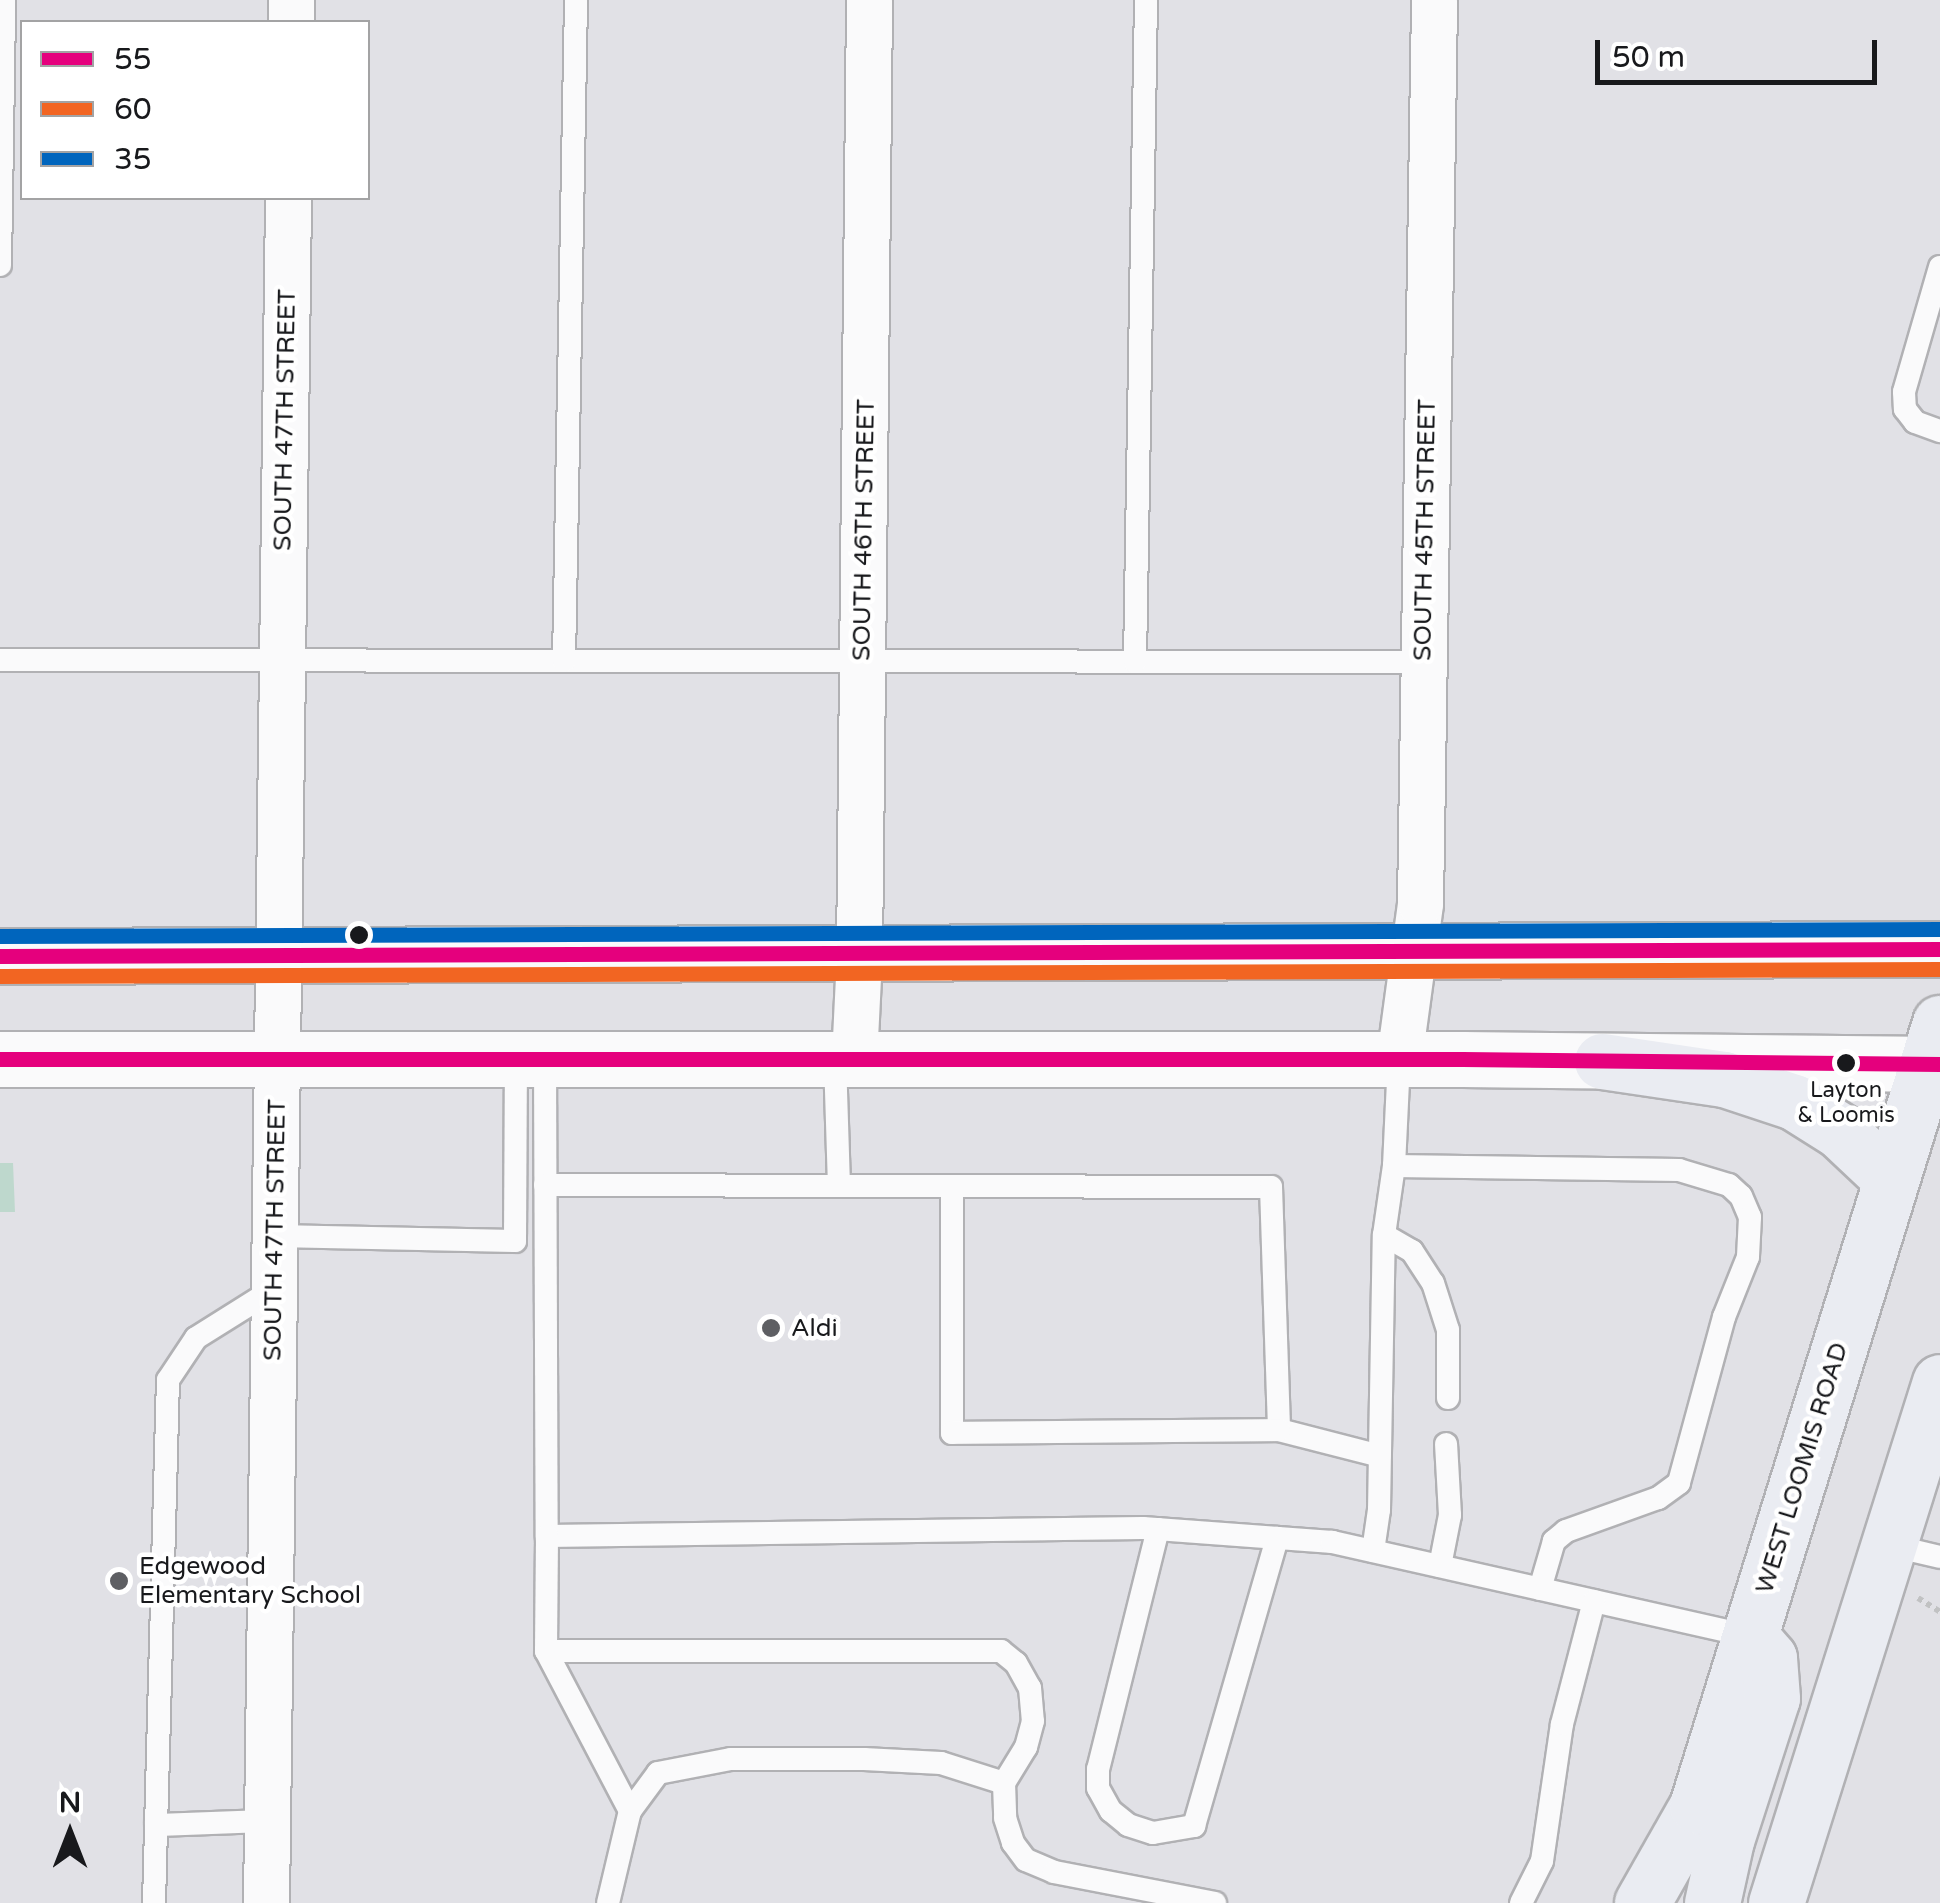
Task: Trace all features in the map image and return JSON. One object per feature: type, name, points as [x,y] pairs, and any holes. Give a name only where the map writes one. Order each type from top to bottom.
[{"type":"main road","points":[[0,956],[859,956],[1940,949]]},
{"type":"main road","points":[[0,1059],[1602,1061],[1936,1051]]},
{"type":"main road","name":"WEST LOOMIS ROAD","points":[[1642,1903],[1697,1806],[1891,1179],[1936,1051]]},
{"type":"main road","points":[[1602,1061],[1724,1080],[1794,1102],[1840,1131],[1891,1179]]},
{"type":"main road","points":[[1776,1903],[1914,1551],[1940,1382]]},
{"type":"main road","points":[[1712,1903],[1726,1840],[1772,1698],[1768,1658],[1750,1636]]},
{"type":"street","name":"SOUTH 46TH STREET","points":[[844,1060],[859,956],[869,0]]},
{"type":"street","name":"SOUTH 45TH STREET","points":[[1399,1060],[1420,903],[1434,0]]},
{"type":"street","name":"SOUTH 47TH STREET","points":[[266,1903],[288,200]]},
{"type":"lane","points":[[0,265],[4,0]]},
{"type":"lane","points":[[564,662],[576,0]]},
{"type":"lane","points":[[1135,662],[1146,0]]},
{"type":"lane","points":[[1940,267],[1904,392],[1905,409],[1915,422],[1940,431]]},
{"type":"lane","points":[[0,660],[1423,662]]},
{"type":"lane","points":[[531,1060],[545,1185],[546,1651],[630,1811]]},
{"type":"lane","points":[[275,1236],[516,1241],[531,1060]]},
{"type":"lane","points":[[838,1186],[844,1060]]},
{"type":"lane","points":[[1373,1551],[1380,1510],[1384,1235],[1394,1166],[1399,1060]]},
{"type":"lane","points":[[1394,1166],[1680,1170],[1729,1185],[1741,1196],[1750,1217],[1748,1256],[1724,1317],[1678,1483],[1658,1498],[1566,1530],[1554,1540],[1540,1589]]},
{"type":"lane","points":[[545,1185],[1271,1187],[1279,1430]]},
{"type":"lane","points":[[952,1186],[952,1433],[1279,1430],[1380,1456]]},
{"type":"lane","points":[[1384,1235],[1412,1251],[1433,1283],[1448,1330],[1448,1398]]},
{"type":"lane","points":[[154,1903],[168,1380],[196,1338],[274,1289]]},
{"type":"lane","points":[[1440,1566],[1450,1515],[1446,1444]]},
{"type":"lane","points":[[547,1536],[1158,1529],[1277,1538],[1373,1551],[1750,1636]]},
{"type":"lane","points":[[1158,1529],[1098,1769],[1098,1788],[1111,1812],[1128,1824],[1153,1833],[1194,1826],[1277,1538]]},
{"type":"lane","points":[[1521,1903],[1542,1861],[1562,1724],[1594,1600]]},
{"type":"lane","points":[[546,1651],[1001,1651],[1016,1663],[1030,1688],[1033,1721],[1026,1747],[1004,1783],[1005,1818],[1013,1843],[1026,1860],[1054,1872],[1215,1903]]},
{"type":"lane","points":[[608,1903],[630,1811],[658,1773],[732,1759],[940,1763],[1004,1783]]},
{"type":"lane","points":[[156,1824],[267,1822]]},
{"type":"path","points":[[1916,1597],[1940,1612]]},
{"type":"green space","points":[[0,1163],[13,1163],[15,1212],[0,1212]]},
{"type":"transit line","name":"35","points":[[0,936],[1940,929]]},
{"type":"transit line","name":"55","points":[[0,956],[1940,949]]},
{"type":"transit line","name":"60","points":[[0,976],[1940,969]]},
{"type":"transit line","name":"55","points":[[0,1059],[1462,1059],[1940,1064]]},
{"type":"place","name":"Layton & Loomis","points":[[1846,1063]]},
{"type":"place","name":"Aldi","points":[[771,1328]]},
{"type":"place","name":"Edgewood Elementary School","points":[[119,1581]]}]
